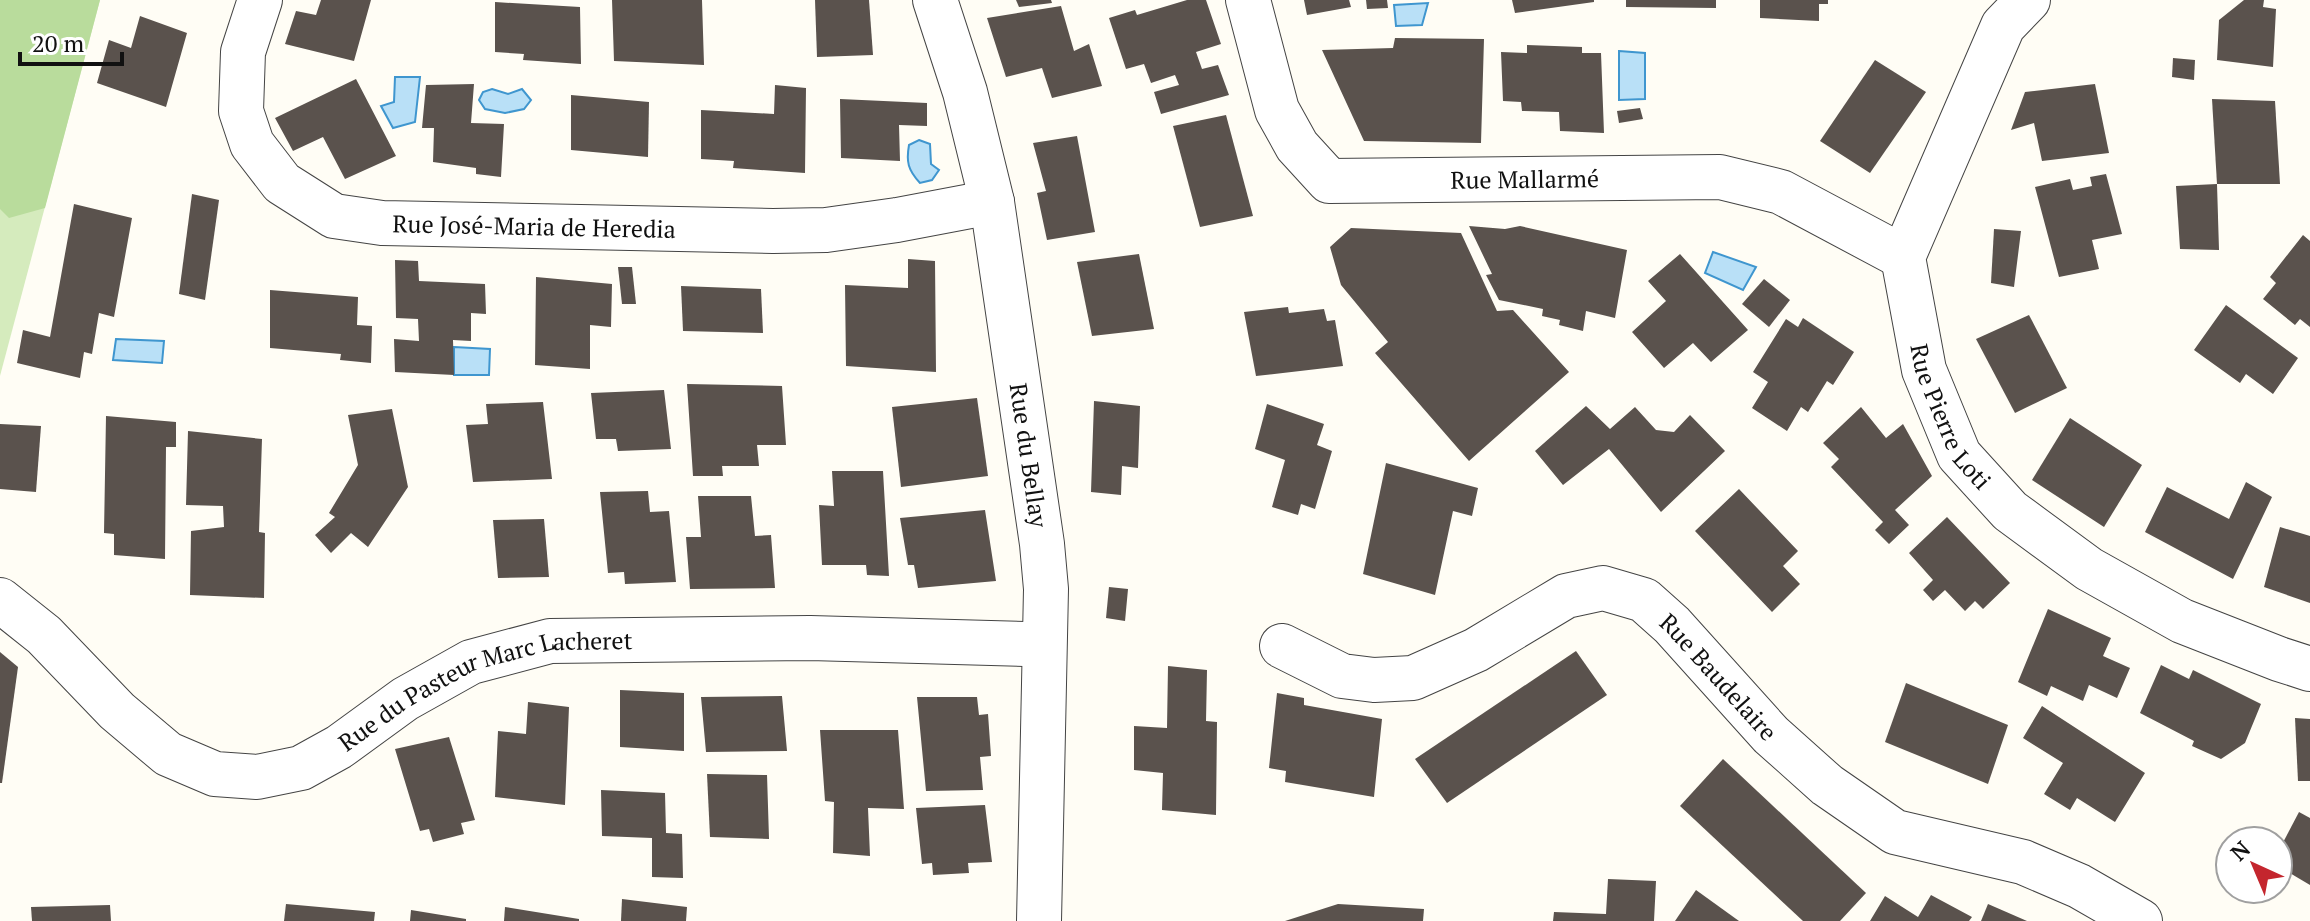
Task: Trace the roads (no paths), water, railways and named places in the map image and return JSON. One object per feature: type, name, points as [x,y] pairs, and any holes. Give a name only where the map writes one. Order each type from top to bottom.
[{"type":"street","name":"Rue José-Maria de Heredia","points":[[260,0],[243,52],[241,111],[252,144],[282,183],[334,216],[382,223],[826,230],[992,202]]},
{"type":"street","name":"Rue du Bellay","points":[[935,0],[965,92],[992,202],[1042,544],[1046,589],[1039,921]]},
{"type":"street","name":"Rue Mallarmé","points":[[1248,0],[1277,110],[1297,146],[1329,181],[1720,177],[1781,192],[1903,257]]},
{"type":"street","points":[[1903,257],[2003,26],[2028,0]]},
{"type":"street","name":"Rue Pierre Loti","points":[[1903,257],[1924,370],[1959,455],[2010,511],[2089,569],[2182,621],[2310,669]]},
{"type":"street","name":"Rue Baudelaire","points":[[1282,646],[1342,676],[1374,680],[1413,678],[1476,650],[1566,596],[1603,588],[1644,600],[1672,625],[1771,735],[1827,785],[1895,832],[2023,862],[2079,886],[2140,921]]},
{"type":"street","name":"Rue du Pasteur Marc Lacheret","points":[[0,600],[44,635],[117,711],[168,754],[215,774],[257,777],[301,768],[339,747],[405,699],[471,662],[550,641],[810,638],[1044,642]]},
{"type":"water","points":[[1428,3],[1422,25],[1396,26],[1394,5]]},
{"type":"water","points":[[1619,51],[1645,53],[1645,99],[1619,100]]},
{"type":"water","points":[[395,77],[420,77],[415,122],[393,128],[381,106],[394,102]]},
{"type":"water","points":[[492,89],[508,94],[522,89],[531,100],[524,109],[505,113],[485,109],[479,100],[483,92]]},
{"type":"water","points":[[919,140],[930,144],[931,164],[939,170],[932,180],[920,183],[910,170],[908,156],[909,145]]},
{"type":"water","points":[[1713,252],[1756,267],[1743,290],[1705,273]]},
{"type":"water","points":[[116,339],[164,341],[162,363],[113,360]]},
{"type":"water","points":[[454,347],[490,349],[489,375],[454,375]]}]
